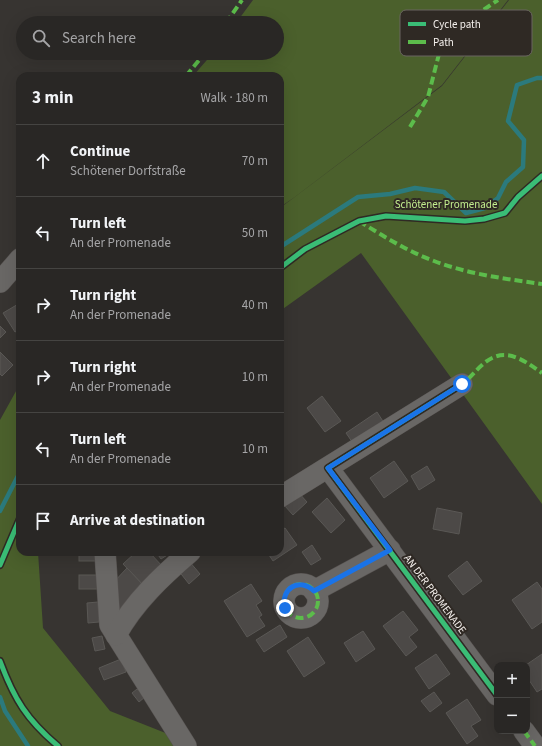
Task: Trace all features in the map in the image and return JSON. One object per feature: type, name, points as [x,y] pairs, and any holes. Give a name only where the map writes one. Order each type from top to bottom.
[{"type":"street","points":[[0,282],[16,264]]},
{"type":"street","points":[[284,495],[462,384]]},
{"type":"street","name":"AN DER PROMENADE","points":[[328,468],[494,691]]},
{"type":"street","name":"AN DER PROMENADE","points":[[314,591],[390,550]]},
{"type":"street","points":[[105,556],[110,625],[186,746]]},
{"type":"street","points":[[116,635],[123,621],[140,600],[167,572],[185,556]]},
{"type":"street","points":[[526,734],[536,746]]},
{"type":"green space","points":[[253,0],[508,0],[500,10],[400,10],[400,56],[465,56],[442,85],[284,204],[284,72],[196,72],[207,60],[284,60],[284,16],[241,16]]},
{"type":"green space","name":"Schötener Promenade","points":[[509,0],[542,0],[542,504],[361,253],[284,308],[284,205],[442,86],[465,56],[532,56],[532,10],[501,10]]},
{"type":"green space","points":[[16,391],[16,556],[38,556],[43,628],[110,711],[173,736],[178,746],[0,746],[0,420]]},
{"type":"building","points":[[16,305],[16,331],[15,332],[3,313]]},
{"type":"building","points":[[0,326],[6,332],[0,338]]},
{"type":"building","points":[[0,352],[13,365],[2,376],[0,374]]},
{"type":"building","points":[[322,396],[341,421],[325,432],[307,408]]},
{"type":"building","points":[[377,412],[386,426],[355,446],[346,433]]},
{"type":"building","points":[[394,461],[408,481],[384,498],[370,478]]},
{"type":"building","points":[[427,466],[435,480],[419,490],[411,476]]},
{"type":"building","points":[[298,492],[307,502],[293,515],[284,505]]},
{"type":"building","points":[[327,498],[345,520],[331,533],[312,512]]},
{"type":"building","points":[[437,508],[462,513],[459,534],[433,529]]},
{"type":"building","points":[[284,529],[297,545],[284,554]]},
{"type":"building","points":[[312,545],[321,559],[311,565],[302,552]]},
{"type":"building","points":[[79,556],[96,556],[96,561],[79,561]]},
{"type":"building","points":[[132,556],[153,556],[164,568],[145,587],[123,564]]},
{"type":"building","points":[[159,556],[166,556],[161,559]]},
{"type":"building","points":[[270,556],[280,556],[273,561]]},
{"type":"building","points":[[189,561],[200,574],[189,584],[178,570]]},
{"type":"building","points":[[467,561],[482,581],[463,595],[448,576]]},
{"type":"building","points":[[127,568],[145,587],[117,618],[112,584]]},
{"type":"building","points":[[79,575],[98,575],[98,589],[79,589]]},
{"type":"building","points":[[537,582],[542,589],[542,622],[532,629],[512,600]]},
{"type":"building","points":[[251,584],[262,601],[256,605],[262,615],[259,617],[265,626],[247,637],[224,601]]},
{"type":"building","points":[[98,602],[99,622],[88,623],[87,603]]},
{"type":"building","points":[[403,611],[418,630],[409,637],[417,647],[406,656],[383,626]]},
{"type":"building","points":[[280,625],[287,637],[264,652],[256,640]]},
{"type":"building","points":[[363,631],[375,649],[356,662],[344,643]]},
{"type":"building","points":[[102,636],[105,649],[95,651],[92,638]]},
{"type":"building","points":[[308,637],[325,663],[304,677],[287,651]]},
{"type":"building","points":[[436,654],[450,674],[429,689],[415,668]]},
{"type":"building","points":[[542,654],[542,689],[537,692],[530,682],[530,662]]},
{"type":"building","points":[[121,659],[126,672],[104,680],[99,668]]},
{"type":"building","points":[[137,689],[145,697],[139,702],[132,693]]},
{"type":"building","points":[[434,692],[442,703],[430,712],[421,701]]},
{"type":"building","points":[[467,699],[481,720],[471,726],[478,736],[467,744],[446,713]]},
{"type":"waterway","points":[[284,244],[358,197],[390,194],[415,188],[444,192],[466,213],[485,208],[498,198],[506,182],[523,167],[524,140],[508,121],[517,85],[537,78],[542,78]]},
{"type":"waterway","points":[[0,511],[16,480]]},
{"type":"waterway","points":[[0,697],[5,711],[28,746]]},
{"type":"marked path","points":[[231,16],[242,0]]},
{"type":"marked path","points":[[483,10],[498,0]]},
{"type":"marked path","points":[[410,127],[428,97],[438,56]]},
{"type":"marked path","points":[[189,72],[199,60]]},
{"type":"marked path","points":[[359,221],[405,248],[447,266],[487,276],[542,284]]},
{"type":"marked path","points":[[459,386],[482,365],[490,359],[498,356],[513,356],[542,373]]},
{"type":"marked path","points":[[314,591],[390,550]]},
{"type":"marked path","points":[[301,584],[313,589],[318,601],[313,613],[301,618],[289,613],[284,601],[289,589],[301,584]]},
{"type":"marked path","points":[[526,734],[535,746]]},
{"type":"cycle path","points":[[284,265],[305,249],[359,221],[386,216],[465,221],[484,219],[505,213],[518,197],[542,176]]},
{"type":"cycle path","points":[[462,384],[328,468],[494,691]]},
{"type":"cycle path","points":[[0,565],[16,527]]},
{"type":"cycle path","points":[[0,661],[16,698],[30,718],[58,746]]},
{"type":"route","points":[[285,608],[284,597],[286,592],[295,585],[306,585],[314,591],[390,550],[328,468],[462,384]]}]
